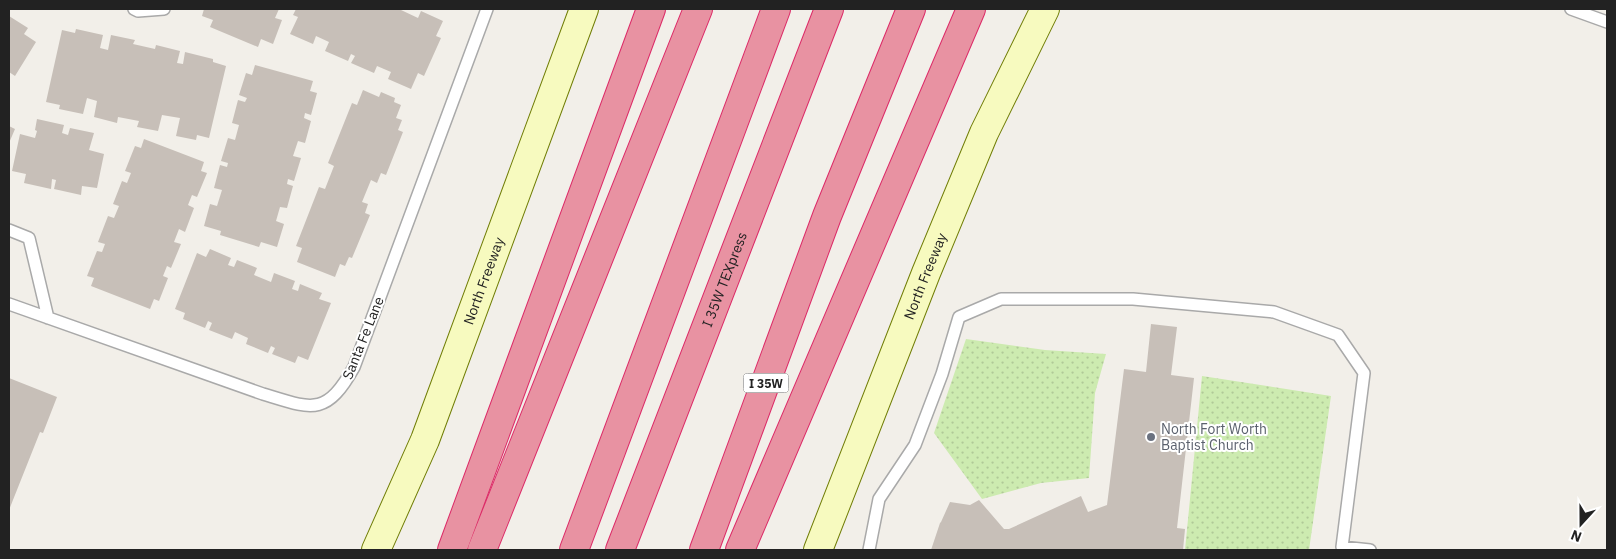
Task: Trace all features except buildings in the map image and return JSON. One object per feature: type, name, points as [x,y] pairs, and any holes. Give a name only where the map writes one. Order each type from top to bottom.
[{"type":"highway","points":[[452,550],[651,9]]},
{"type":"highway","points":[[482,550],[698,9]]},
{"type":"highway","points":[[574,550],[776,9]]},
{"type":"highway","name":"I 35W TEXpress","points":[[620,550],[829,9]]},
{"type":"highway","name":"I 35W","points":[[704,550],[827,216],[911,9]]},
{"type":"highway","points":[[740,550],[971,9]]},
{"type":"main road","name":"North Freeway","points":[[376,550],[425,440],[584,9]]},
{"type":"main road","name":"North Freeway","points":[[818,550],[926,273],[984,133],[1045,9]]},
{"type":"lane","points":[[134,9],[138,11],[164,9]]},
{"type":"lane","name":"Santa Fe Lane","points":[[9,304],[302,406],[315,405],[331,400],[343,386],[354,367],[486,9]]},
{"type":"lane","points":[[1571,9],[1607,22]]},
{"type":"lane","points":[[9,230],[29,238],[48,318]]},
{"type":"lane","points":[[869,550],[879,499],[915,445],[942,374],[960,317],[1001,299],[1133,299],[1274,312],[1338,335],[1364,373],[1342,549],[1370,550]]},
{"type":"green space","points":[[966,339],[1045,350],[1106,354],[1095,393],[1089,478],[1041,483],[982,499],[934,433]]},
{"type":"green space","points":[[1202,376],[1331,396],[1309,550],[1185,550]]},
{"type":"place","name":"North Fort Worth Baptist Church","points":[[1151,437]]}]
